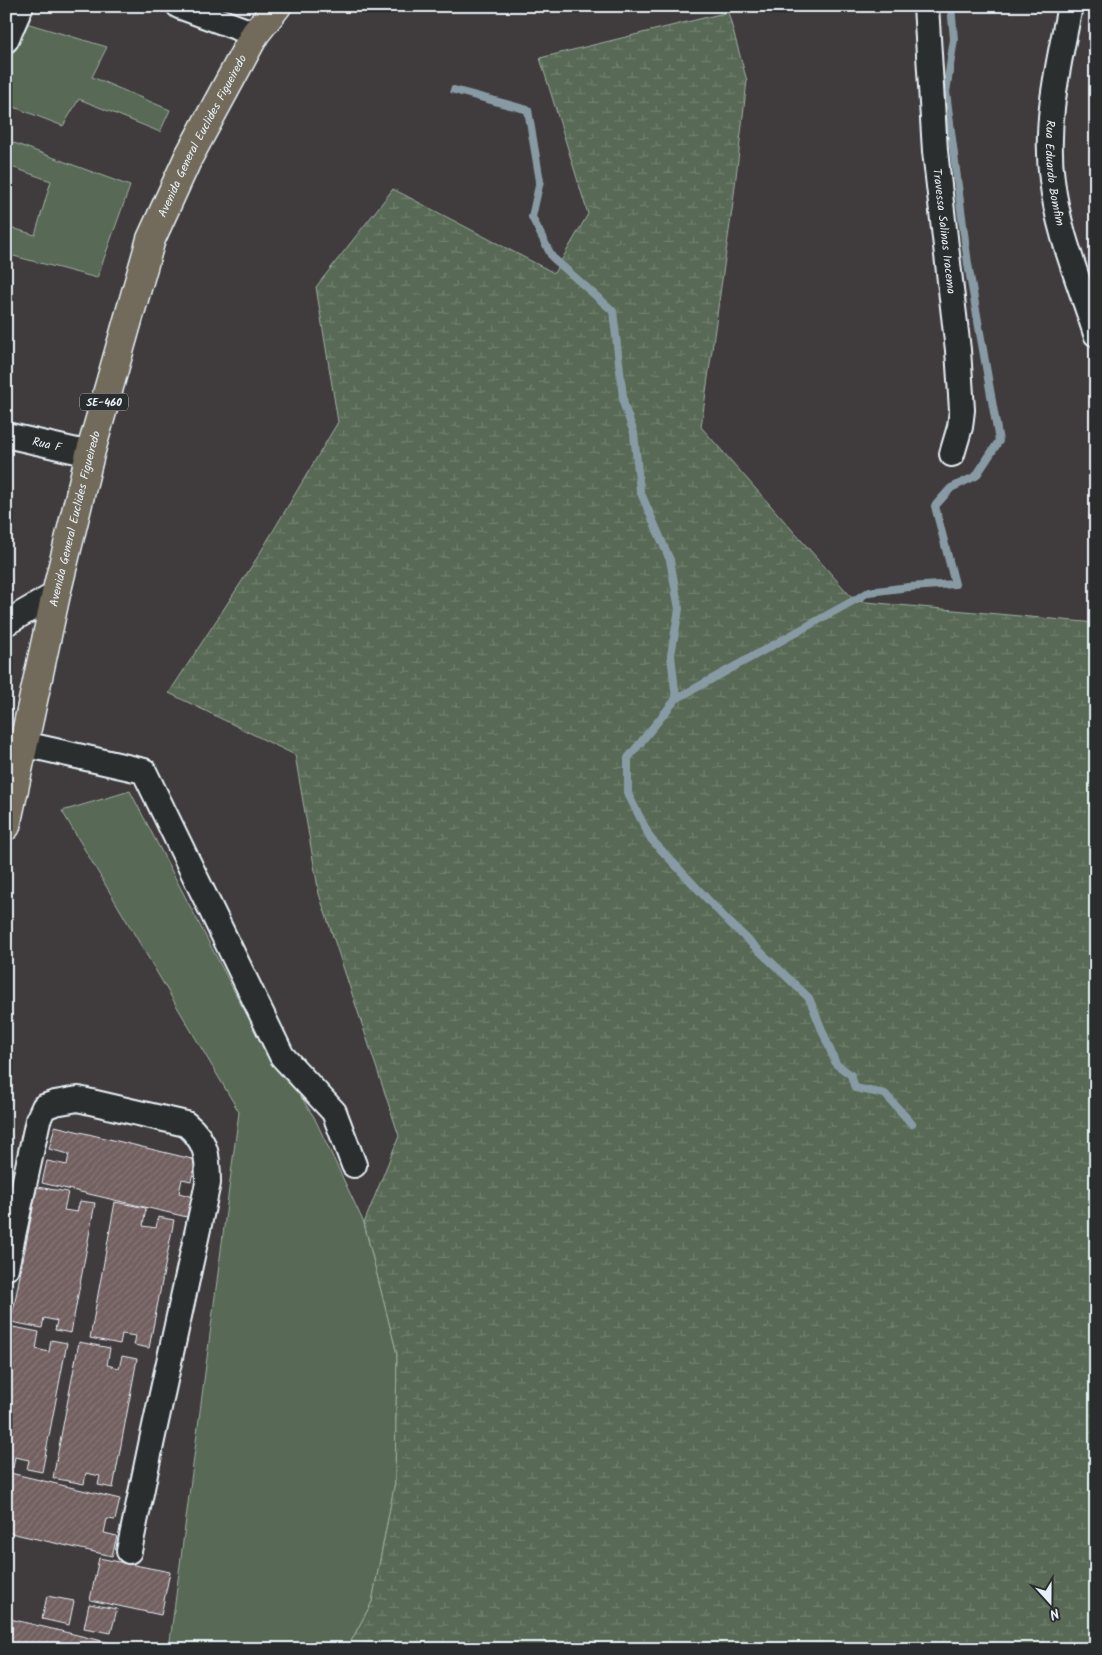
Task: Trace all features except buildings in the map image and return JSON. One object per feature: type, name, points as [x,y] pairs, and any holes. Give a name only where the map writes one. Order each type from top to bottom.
[{"type":"main road","name":"Avenida General Euclides Figueiredo","points":[[6,826],[56,594],[90,454],[151,239],[189,156],[256,34],[277,6]]},
{"type":"street","points":[[6,40],[21,6]]},
{"type":"street","points":[[179,6],[256,34]]},
{"type":"street","name":"Travessa Salinas Iracema","points":[[926,6],[935,151],[958,350],[962,410],[960,427],[952,454]]},
{"type":"street","name":"Rua Eduardo Bomfim","points":[[1070,6],[1052,104],[1051,178],[1056,209],[1096,334]]},
{"type":"street","name":"Rua F","points":[[6,435],[90,454]]},
{"type":"street","points":[[6,623],[56,594]]},
{"type":"street","points":[[24,744],[144,771],[282,1056],[334,1112],[354,1165]]},
{"type":"street","points":[[6,1268],[38,1120],[44,1107],[55,1102],[78,1100],[186,1124],[194,1130],[204,1144],[208,1159],[208,1183],[130,1551]]},
{"type":"green space","points":[[728,12],[747,81],[733,203],[701,427],[855,601],[1096,623],[1096,1649],[347,1649],[372,1602],[395,1482],[397,1354],[364,1223],[399,1136],[319,894],[295,755],[169,693],[257,558],[338,422],[316,287],[393,189],[554,273],[588,214],[540,58]]},
{"type":"green space","points":[[26,23],[107,47],[92,77],[170,110],[160,132],[79,99],[63,126],[6,104],[6,67]]},
{"type":"green space","points":[[6,140],[130,186],[97,278],[6,254],[6,226],[35,235],[51,181],[6,165]]},
{"type":"green space","points":[[130,791],[242,1006],[314,1117],[364,1223],[397,1354],[395,1482],[372,1602],[347,1649],[169,1649],[239,1112],[62,811]]},
{"type":"waterway","points":[[912,1124],[885,1094],[855,1088],[851,1075],[836,1064],[809,998],[726,919],[651,839],[628,794],[628,758],[676,699],[869,592],[955,584],[935,506],[951,488],[976,476],[999,441],[968,264],[946,92],[954,39],[951,6]]},
{"type":"waterway","points":[[454,90],[528,110],[540,181],[532,217],[552,257],[613,311],[624,405],[634,433],[640,491],[670,560],[679,609],[671,655],[676,699]]}]
